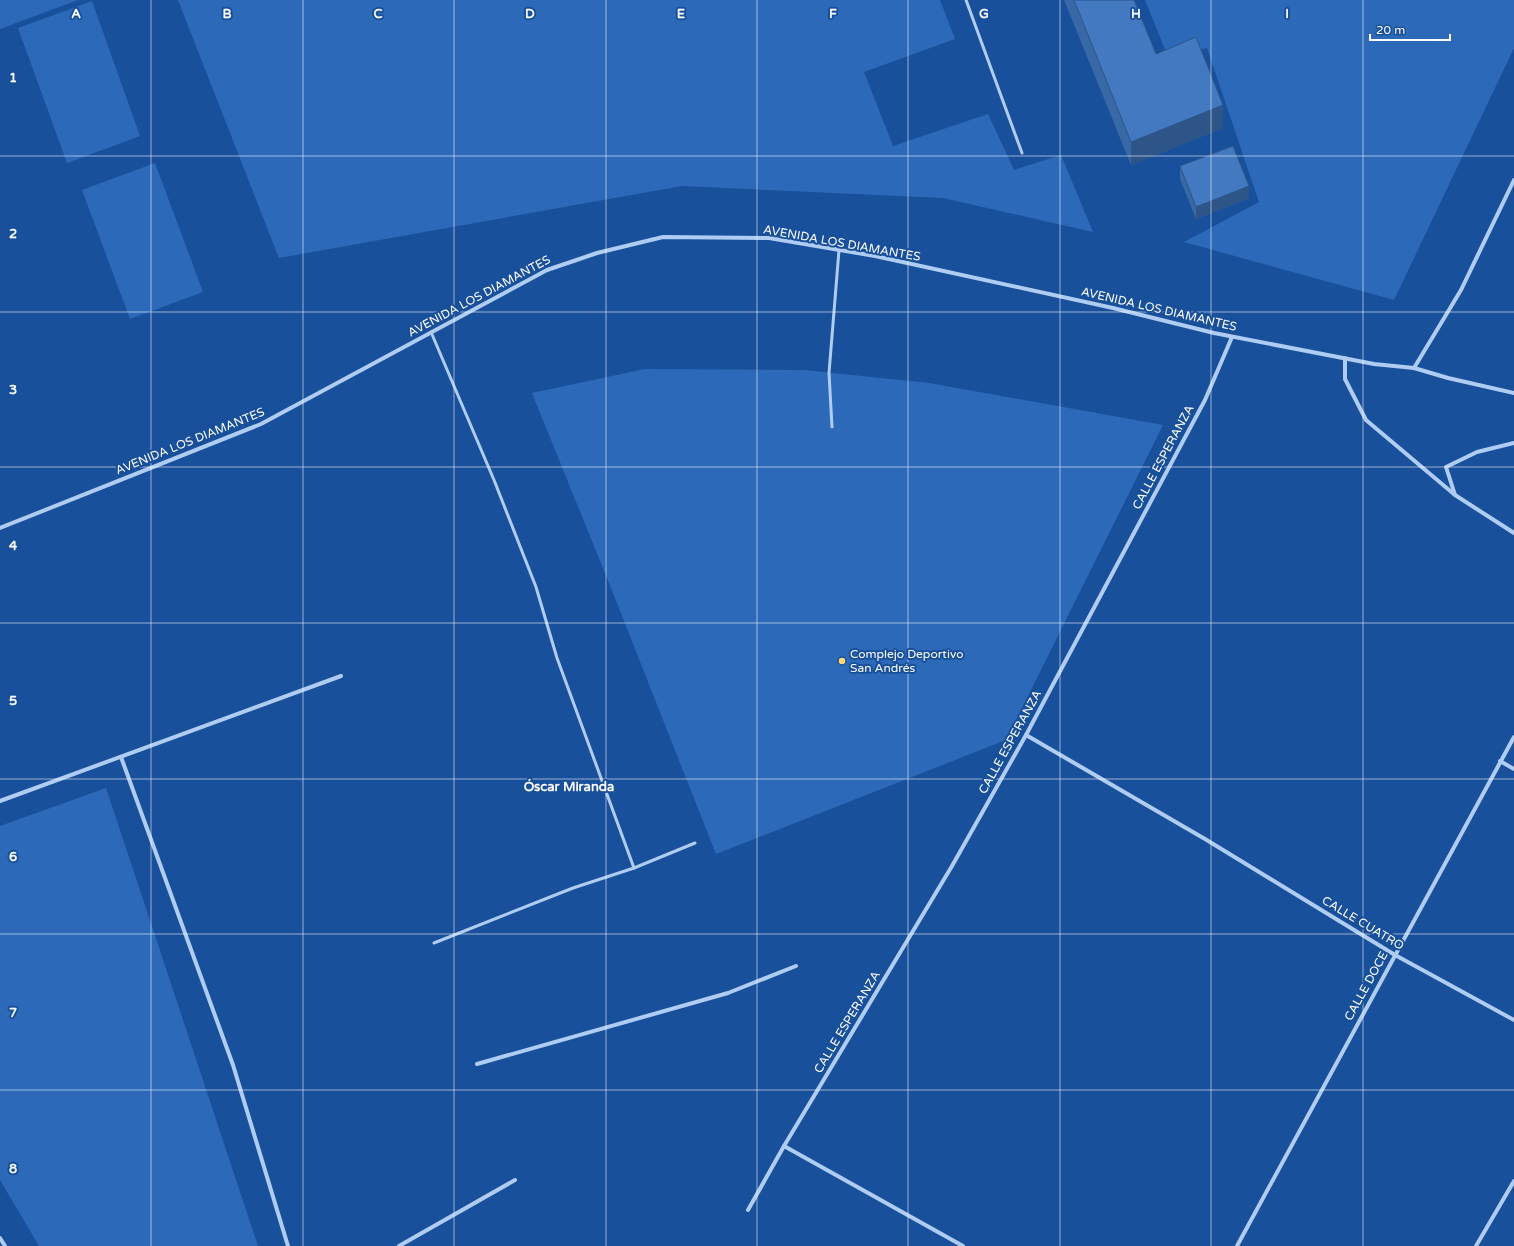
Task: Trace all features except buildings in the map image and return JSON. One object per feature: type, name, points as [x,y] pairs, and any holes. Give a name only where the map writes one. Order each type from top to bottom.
[{"type":"street","points":[[1414,368],[1461,290],[1514,180]]},
{"type":"street","name":"AVENIDA LOS DIAMANTES","points":[[0,528],[261,424],[547,270],[597,253],[663,237],[769,238],[875,256],[1232,337],[1345,358],[1414,368],[1448,378],[1514,393]]},
{"type":"street","name":"CALLE ESPERANZA","points":[[748,1210],[784,1146],[952,866],[1026,735],[1205,400],[1232,337]]},
{"type":"street","points":[[1345,358],[1345,379],[1366,420],[1455,495],[1514,533]]},
{"type":"street","points":[[1455,495],[1446,467],[1477,452],[1514,443]]},
{"type":"street","points":[[0,801],[341,676]]},
{"type":"street","name":"CALLE CUATRO","points":[[1026,735],[1205,839],[1395,955],[1514,1020]]},
{"type":"street","name":"CALLE DOCE","points":[[1237,1246],[1514,737]]},
{"type":"street","points":[[121,757],[234,1065],[288,1246]]},
{"type":"street","points":[[1500,761],[1514,769]]},
{"type":"street","points":[[477,1064],[728,993],[796,966]]},
{"type":"street","points":[[784,1146],[963,1246]]},
{"type":"street","points":[[399,1246],[515,1180]]},
{"type":"street","points":[[1476,1246],[1514,1181]]},
{"type":"street","points":[[0,1238],[5,1246]]},
{"type":"lane","points":[[966,0],[1022,152]]},
{"type":"lane","points":[[832,427],[829,373],[839,250]]},
{"type":"lane","points":[[431,332],[494,480],[536,587],[557,658],[634,868]]},
{"type":"lane","points":[[434,943],[573,888],[634,868],[695,842]]},
{"type":"shaded area","points":[[0,0],[78,0],[0,29]]},
{"type":"shaded area","points":[[178,0],[940,0],[955,39],[864,72],[893,146],[988,114],[1014,170],[1061,155],[1093,232],[943,198],[682,186],[279,258]]},
{"type":"shaded area","points":[[1145,0],[1514,0],[1514,48],[1394,300],[1184,242],[1259,202],[1207,48],[1168,57]]},
{"type":"shaded area","points":[[92,1],[140,136],[67,163],[18,28]]},
{"type":"shaded area","points":[[155,163],[203,292],[130,319],[82,190]]},
{"type":"shaded area","name":"Complejo Deportivo San Andrés","points":[[645,369],[804,370],[929,383],[1163,425],[1006,740],[716,854],[532,393]]},
{"type":"shaded area","points":[[106,788],[258,1246],[39,1246],[0,1180],[0,826]]},
{"type":"place","name":"Complejo Deportivo San Andrés","points":[[842,661]]},
{"type":"district","name":"Óscar Miranda","points":[[569,787]]}]
